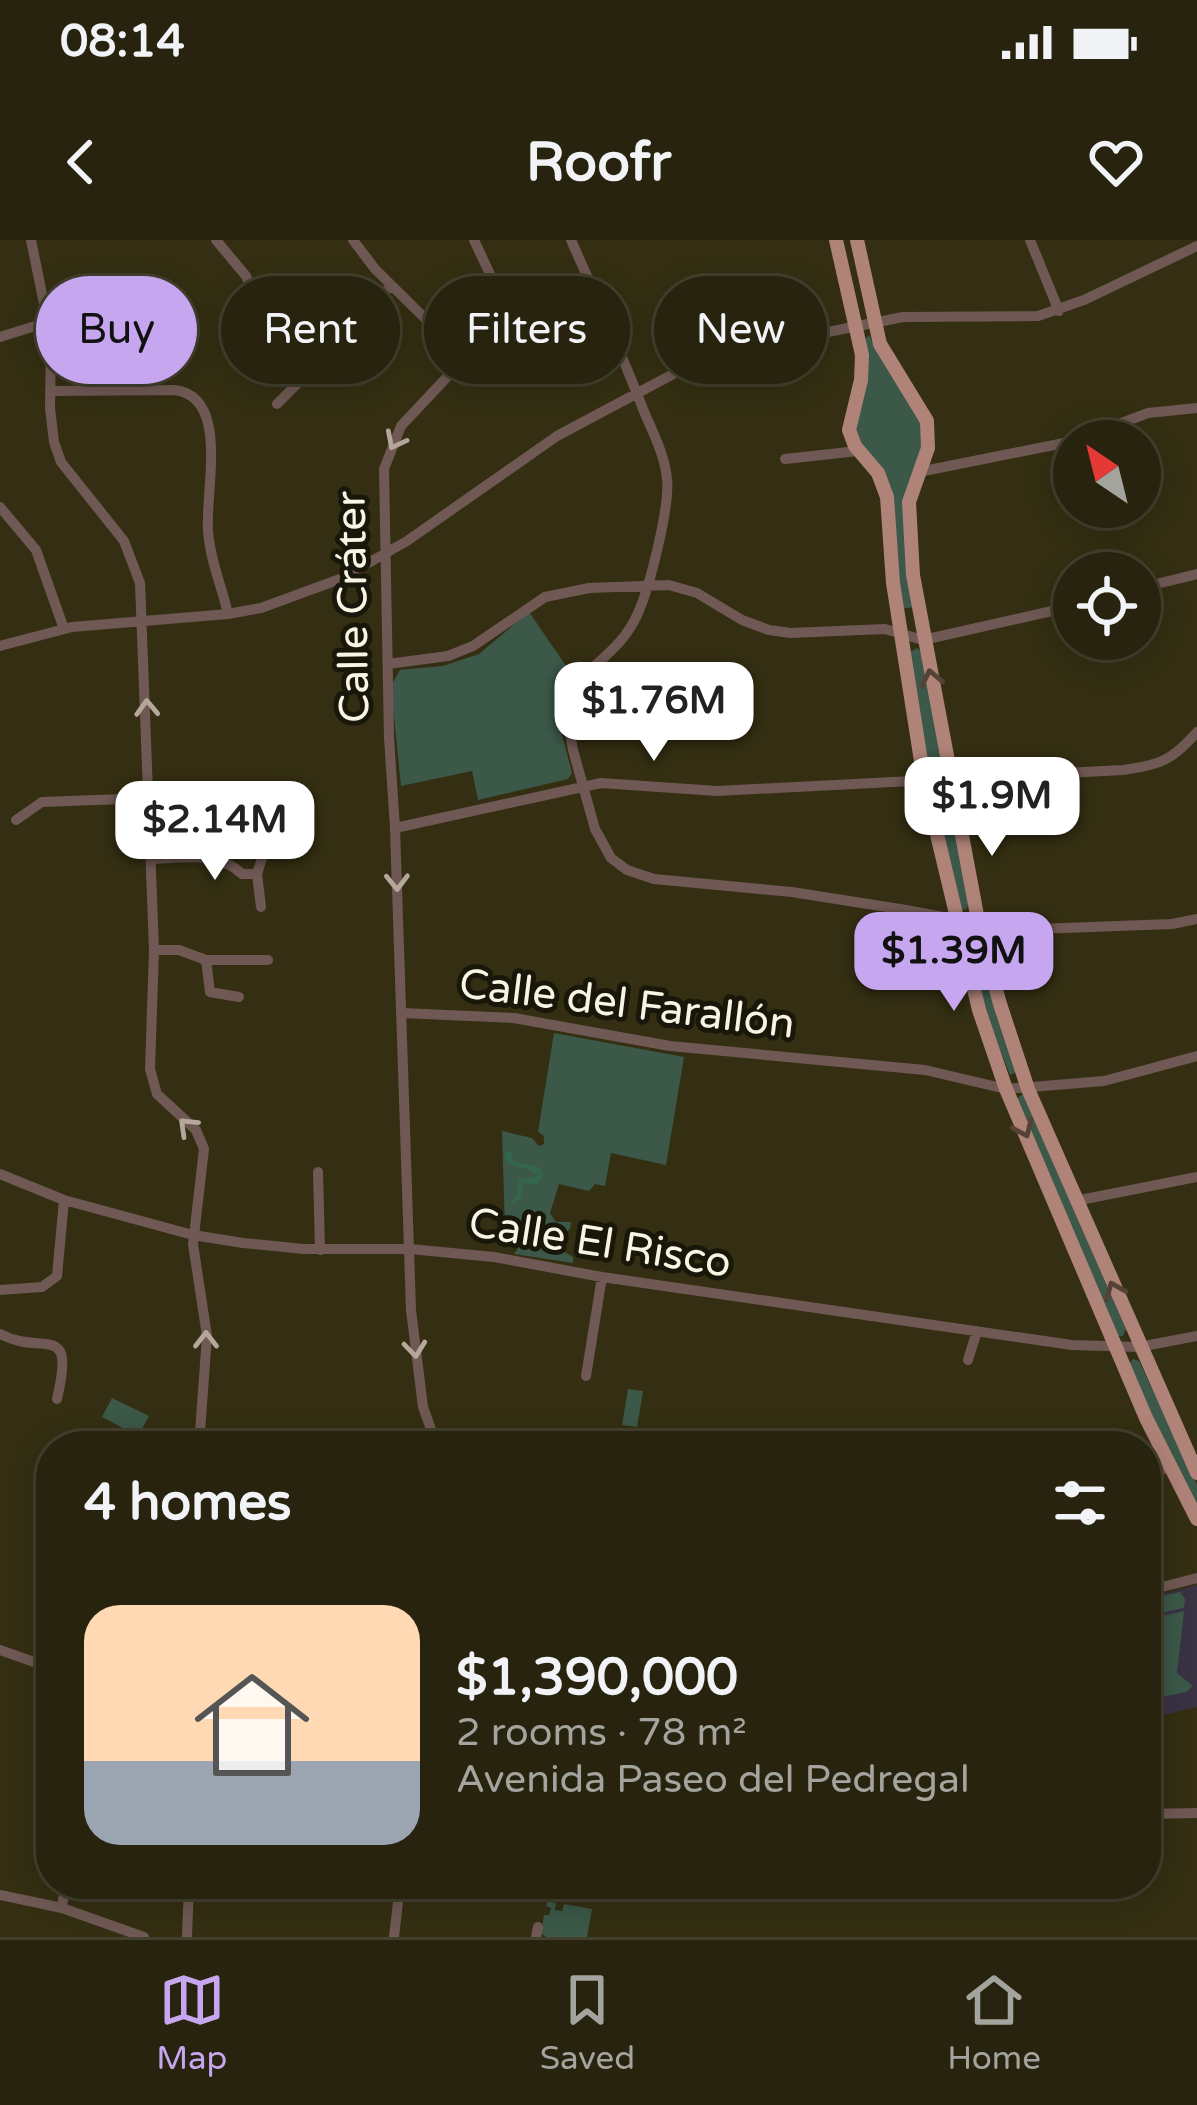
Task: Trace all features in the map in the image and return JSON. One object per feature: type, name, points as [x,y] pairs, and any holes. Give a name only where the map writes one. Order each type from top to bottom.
[{"type":"main road","points":[[836,240],[862,373],[849,423],[858,451],[878,473],[886,497],[900,634],[924,780],[979,1010],[1006,1089],[1155,1431]]},
{"type":"main road","points":[[857,240],[874,322],[889,362],[927,422],[929,441],[909,508],[923,640],[980,931],[1028,1089],[1196,1468]]},
{"type":"main road","points":[[1161,1445],[1197,1519]]},
{"type":"street","points":[[31,240],[38,276]]},
{"type":"street","points":[[216,240],[246,276]]},
{"type":"street","points":[[353,240],[384,276]]},
{"type":"street","name":"Calle Cráter","points":[[474,240],[491,276]]},
{"type":"street","points":[[571,240],[636,390],[667,476],[649,584],[626,638],[568,695],[566,717],[602,844],[627,870],[654,879],[815,895],[943,917],[980,931],[1172,924],[1197,919]]},
{"type":"street","points":[[1030,240],[1059,311]]},
{"type":"street","points":[[0,646],[64,629],[228,614],[302,594],[366,568],[557,436],[636,390],[722,351],[903,317],[1038,316],[1059,311],[1197,246]]},
{"type":"street","points":[[400,294],[424,318]]},
{"type":"street","points":[[0,338],[36,326]]},
{"type":"street","points":[[50,384],[51,427],[61,462],[124,542],[140,583],[150,816],[158,858],[152,1082],[164,1105],[196,1130],[204,1149],[194,1235],[207,1336],[200,1431]]},
{"type":"street","points":[[277,404],[297,384]]},
{"type":"street","name":"Calle Cráter","points":[[433,1431],[417,1374],[410,1249],[384,469],[392,441],[442,384]]},
{"type":"street","points":[[50,391],[175,389],[200,400],[208,412],[208,530],[228,614]]},
{"type":"street","points":[[1130,420],[1148,413],[1197,408]]},
{"type":"street","points":[[919,472],[1053,445]]},
{"type":"street","points":[[785,459],[858,451]]},
{"type":"street","points":[[0,507],[36,550],[64,629]]},
{"type":"street","points":[[1161,583],[1197,574]]},
{"type":"street","points":[[388,664],[448,656],[473,646],[562,591],[649,584],[697,593],[769,630],[885,629],[923,640],[1053,610]]},
{"type":"street","points":[[395,828],[601,783],[717,791],[1143,768],[1178,754],[1197,732]]},
{"type":"street","points":[[16,820],[42,802],[150,798]]},
{"type":"street","points":[[150,816],[269,819]]},
{"type":"street","points":[[261,907],[257,874],[264,851],[273,848]]},
{"type":"street","points":[[158,858],[214,859],[230,862],[242,874],[257,874]]},
{"type":"street","points":[[154,950],[179,950],[206,960],[268,960]]},
{"type":"street","points":[[206,960],[210,992],[239,997]]},
{"type":"street","name":"Calle del Farallón","points":[[402,1013],[514,1018],[670,1046],[925,1070],[1006,1089],[1104,1081],[1197,1056]]},
{"type":"street","points":[[318,1172],[320,1250]]},
{"type":"street","name":"Calle El Risco","points":[[0,1174],[64,1200],[194,1235],[266,1246],[410,1249],[494,1257],[602,1277],[1118,1348],[1197,1336]]},
{"type":"street","points":[[1076,1201],[1197,1177]]},
{"type":"street","points":[[0,1290],[42,1287],[57,1276],[64,1200]]},
{"type":"street","points":[[586,1376],[602,1277]]},
{"type":"street","points":[[968,1360],[977,1331]]},
{"type":"street","points":[[0,1334],[12,1340],[49,1343],[61,1351],[64,1359],[57,1399]]},
{"type":"street","points":[[1161,1469],[1171,1468]]},
{"type":"street","points":[[1161,1587],[1197,1578]]},
{"type":"street","points":[[0,1650],[36,1663]]},
{"type":"street","points":[[1161,1814],[1197,1814]]},
{"type":"street","points":[[0,1895],[62,1908],[143,1937]]},
{"type":"street","points":[[62,1908],[63,1899]]},
{"type":"street","points":[[187,1937],[188,1899]]},
{"type":"street","points":[[394,1937],[398,1899]]},
{"type":"shaded area","points":[[1197,1585],[1197,1707],[1161,1715],[1161,1594]]},
{"type":"green space","points":[[869,335],[890,374],[918,410],[924,441],[908,487],[914,607],[901,609],[891,497],[854,435],[863,341]]},
{"type":"green space","points":[[529,612],[573,676],[559,691],[559,723],[572,773],[568,779],[478,800],[472,771],[401,786],[391,686],[400,670],[443,666],[479,654]]},
{"type":"green space","points":[[917,648],[943,764],[937,771],[928,762],[909,658]]},
{"type":"green space","points":[[941,794],[949,798],[969,903],[966,910],[958,908],[937,799]]},
{"type":"green space","points":[[977,939],[1015,1066],[1010,1075],[985,1012],[968,942]]},
{"type":"green space","points":[[554,1033],[684,1057],[666,1165],[611,1153],[605,1186],[595,1184],[589,1191],[559,1184],[550,1213],[556,1222],[571,1222],[570,1229],[555,1239],[541,1231],[525,1232],[514,1242],[505,1231],[502,1131],[544,1144],[538,1132]]},
{"type":"green space","points":[[1023,1094],[1126,1329],[1123,1336],[1117,1336],[1016,1099]]},
{"type":"green space","points":[[506,1152],[511,1152],[514,1162],[539,1167],[544,1176],[537,1185],[523,1183],[521,1199],[510,1204],[519,1179],[538,1176],[509,1163]]},
{"type":"green space","points":[[537,1235],[573,1257],[573,1263],[514,1254],[525,1238]]},
{"type":"green space","points":[[1139,1361],[1197,1484],[1197,1507],[1152,1417],[1130,1363]]},
{"type":"green space","points":[[628,1389],[643,1391],[637,1427],[622,1425]]},
{"type":"green space","points":[[112,1398],[149,1416],[141,1431],[129,1431],[102,1417]]},
{"type":"green space","points":[[1180,1592],[1184,1608],[1161,1613],[1161,1596]]},
{"type":"green space","points":[[1184,1611],[1177,1673],[1193,1686],[1161,1697],[1161,1616]]},
{"type":"green space","points":[[547,1901],[556,1903],[555,1910],[562,1911],[564,1904],[592,1909],[587,1937],[541,1933],[544,1915],[551,1908]]}]
